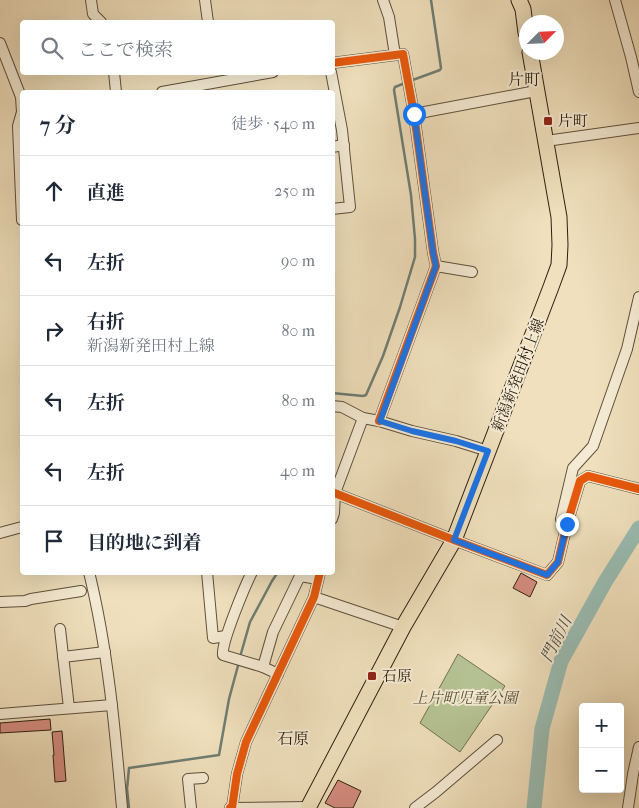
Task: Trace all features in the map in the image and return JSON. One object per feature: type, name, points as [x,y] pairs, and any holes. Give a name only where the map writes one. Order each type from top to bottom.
[{"type":"main road","points":[[519,0],[524,15]]},
{"type":"main road","name":"新潟新発田村上線","points":[[309,807],[404,628],[454,540],[559,265],[559,217],[531,60]]},
{"type":"street","points":[[91,0],[93,14],[99,20]]},
{"type":"street","points":[[205,0],[208,20]]},
{"type":"street","points":[[383,0],[389,17],[395,55]]},
{"type":"street","points":[[615,0],[639,92]]},
{"type":"street","points":[[0,43],[20,94]]},
{"type":"street","points":[[335,62],[403,54],[414,114],[436,266],[380,421]]},
{"type":"street","points":[[114,75],[116,90]]},
{"type":"street","points":[[189,90],[203,89],[215,77],[238,75]]},
{"type":"street","points":[[332,75],[335,90]]},
{"type":"street","points":[[335,90],[344,145],[350,207],[335,209]]},
{"type":"street","points":[[414,114],[536,91]]},
{"type":"street","points":[[20,119],[18,126],[20,173]]},
{"type":"street","points":[[546,141],[639,128]]},
{"type":"street","points":[[335,146],[344,145]]},
{"type":"street","points":[[436,266],[472,272]]},
{"type":"street","points":[[567,524],[561,519],[573,468],[593,446],[627,349],[639,297]]},
{"type":"street","points":[[335,406],[342,407],[363,418],[456,441],[488,451]]},
{"type":"street","points":[[335,490],[363,418]]},
{"type":"street","points":[[335,493],[547,575],[558,562],[580,481],[588,476],[639,489]]},
{"type":"street","points":[[0,533],[20,528]]},
{"type":"street","points":[[90,575],[105,652],[122,808]]},
{"type":"street","points":[[207,575],[213,638],[226,636]]},
{"type":"street","points":[[251,575],[226,636],[222,650],[223,655],[263,667],[278,674]]},
{"type":"street","points":[[263,667],[273,632],[300,576],[319,576],[314,597],[246,742],[237,774],[231,808],[309,807]]},
{"type":"street","points":[[0,602],[26,601],[81,591]]},
{"type":"street","points":[[314,597],[404,628]]},
{"type":"street","points":[[60,629],[69,708]]},
{"type":"street","points":[[63,657],[105,652]]},
{"type":"street","points":[[0,714],[112,705]]},
{"type":"street","points":[[415,808],[497,740]]},
{"type":"street","points":[[628,808],[639,747]]},
{"type":"street","points":[[191,808],[188,778],[202,778]]},
{"type":"green space","name":"上片町児童公園","points":[[458,654],[505,686],[460,752],[420,723]]},
{"type":"building","points":[[521,573],[537,582],[530,597],[513,588]]},
{"type":"building","points":[[50,719],[51,730],[0,733],[0,723]]},
{"type":"building","points":[[62,731],[66,781],[55,782],[52,732]]},
{"type":"building","points":[[338,780],[361,791],[353,808],[335,808],[325,803]]},
{"type":"waterway","points":[[410,81],[441,68],[431,0]]},
{"type":"waterway","points":[[335,393],[366,395],[383,356],[415,257],[411,195],[394,90],[395,87],[405,83]]},
{"type":"waterway","name":"門前川","points":[[534,808],[542,729],[561,661],[605,582],[639,528]]},
{"type":"waterway","points":[[240,657],[250,622],[276,575]]},
{"type":"waterway","points":[[129,808],[127,789],[129,768],[219,755],[229,699],[239,662]]},
{"type":"cycle path","points":[[335,63],[403,54],[414,114],[436,266],[379,421]]},
{"type":"cycle path","points":[[335,493],[547,575],[558,562],[580,481],[588,476],[639,489]]},
{"type":"cycle path","points":[[230,808],[232,808],[237,774],[246,742],[314,597],[319,575]]},
{"type":"place","name":"片町","points":[[548,121]]},
{"type":"place","name":"石原","points":[[372,676]]},
{"type":"district","name":"片町","points":[[524,79]]},
{"type":"district","name":"石原","points":[[293,738]]},
{"type":"route","points":[[414,114],[436,266],[380,421],[488,451],[454,540],[547,575],[558,562],[567,524]]}]
